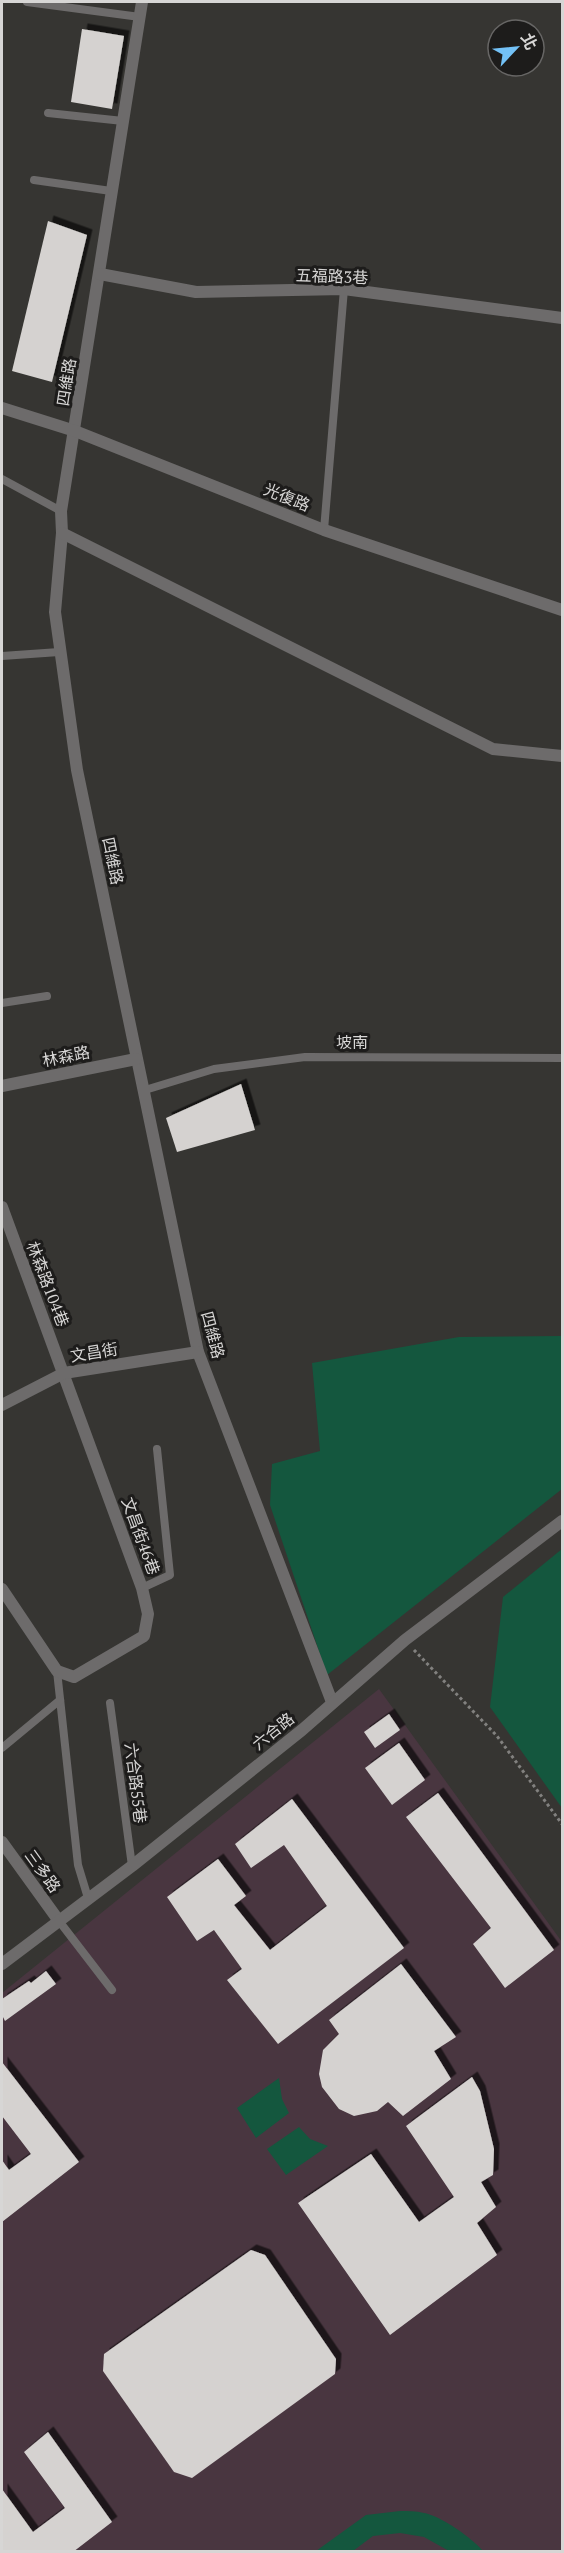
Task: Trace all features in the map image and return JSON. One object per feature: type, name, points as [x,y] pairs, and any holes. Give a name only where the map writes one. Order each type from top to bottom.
[{"type":"street","name":"四維路","points":[[142,2],[61,512],[62,533],[55,612],[59,652],[77,770],[198,1352],[332,1702]]},
{"type":"street","name":"五福路3巷","points":[[100,274],[196,292],[344,289],[562,318]]},
{"type":"street","name":"光復路","points":[[2,408],[75,431],[324,530],[562,609]]},
{"type":"street","points":[[62,533],[493,749],[562,756]]},
{"type":"street","name":"林森路","points":[[2,1086],[136,1059]]},
{"type":"street","name":"林森路104巷","points":[[2,1207],[64,1373]]},
{"type":"street","name":"文昌街","points":[[2,1405],[64,1373],[198,1352]]},
{"type":"street","name":"文昌街46巷","points":[[57,1671],[74,1677],[144,1636],[148,1614],[142,1588],[64,1373]]},
{"type":"street","name":"六合路","points":[[2,1964],[132,1866],[302,1730],[405,1640],[562,1521]]},
{"type":"street","points":[[2,1589],[57,1671]]},
{"type":"street","name":"三多路","points":[[2,1842],[59,1921]]},
{"type":"lane","points":[[27,2],[140,17]]},
{"type":"lane","points":[[48,113],[123,121]]},
{"type":"lane","points":[[34,180],[111,191]]},
{"type":"lane","points":[[324,530],[344,289]]},
{"type":"lane","points":[[2,479],[61,512]]},
{"type":"lane","points":[[2,656],[59,652]]},
{"type":"lane","points":[[2,1003],[47,996]]},
{"type":"lane","name":"坡南","points":[[145,1090],[214,1069],[306,1057],[562,1058]]},
{"type":"lane","points":[[142,1588],[170,1575],[157,1449]]},
{"type":"lane","points":[[57,1671],[78,1865],[88,1898]]},
{"type":"lane","points":[[2,1748],[60,1700]]},
{"type":"lane","name":"六合路55巷","points":[[110,1703],[132,1866]]},
{"type":"lane","points":[[59,1921],[112,1990]]},
{"type":"path","points":[[405,1640],[497,1736],[562,1824]]},
{"type":"shaded area","points":[[379,1689],[562,1942],[562,2551],[2,2552],[2,1993]]},
{"type":"green space","points":[[562,1336],[562,1489],[327,1675],[270,1505],[272,1464],[320,1451],[312,1363],[459,1337]]},
{"type":"green space","points":[[562,1549],[562,1808],[490,1707],[503,1597]]},
{"type":"green space","points":[[279,2078],[282,2099],[289,2113],[256,2138],[237,2108]]},
{"type":"green space","points":[[299,2127],[310,2139],[328,2146],[286,2175],[267,2149]]},
{"type":"green space","points":[[400,2511],[421,2512],[439,2518],[464,2534],[483,2551],[449,2551],[424,2537],[400,2533],[373,2536],[353,2551],[316,2551],[366,2515]]},
{"type":"building","points":[[82,29],[124,36],[112,109],[71,102]]},
{"type":"building","points":[[48,221],[87,235],[52,382],[12,371]]},
{"type":"building","points":[[241,1084],[255,1130],[177,1152],[166,1118]]},
{"type":"building","points":[[389,1714],[400,1730],[375,1748],[364,1732]]},
{"type":"building","points":[[399,1743],[425,1780],[392,1805],[365,1768]]},
{"type":"building","points":[[438,1793],[554,1950],[505,1988],[473,1944],[491,1928],[406,1817]]},
{"type":"building","points":[[292,1799],[404,1948],[278,2044],[227,1980],[242,1969],[214,1930],[197,1941],[167,1897],[218,1859],[246,1896],[234,1905],[270,1950],[327,1906],[284,1845],[251,1868],[235,1844]]},
{"type":"building","points":[[401,1964],[456,2037],[434,2051],[451,2079],[403,2116],[388,2102],[377,2111],[354,2116],[339,2109],[322,2087],[319,2074],[323,2050],[339,2034],[329,2020]]},
{"type":"building","points":[[46,1971],[56,1984],[5,2021],[2,2015],[2,1999],[29,1981],[31,1983]]},
{"type":"building","points":[[2,2062],[79,2162],[2,2222],[2,2160],[9,2170],[31,2154],[2,2116]]},
{"type":"building","points":[[472,2077],[480,2091],[494,2149],[493,2175],[481,2182],[496,2207],[477,2223],[497,2255],[390,2335],[298,2203],[371,2154],[419,2222],[454,2197],[406,2126]]},
{"type":"building","points":[[251,2250],[265,2255],[336,2359],[335,2374],[192,2478],[174,2472],[103,2371],[104,2354]]},
{"type":"building","points":[[48,2432],[112,2522],[73,2552],[2,2552],[2,2489],[33,2532],[65,2508],[24,2452]]}]
